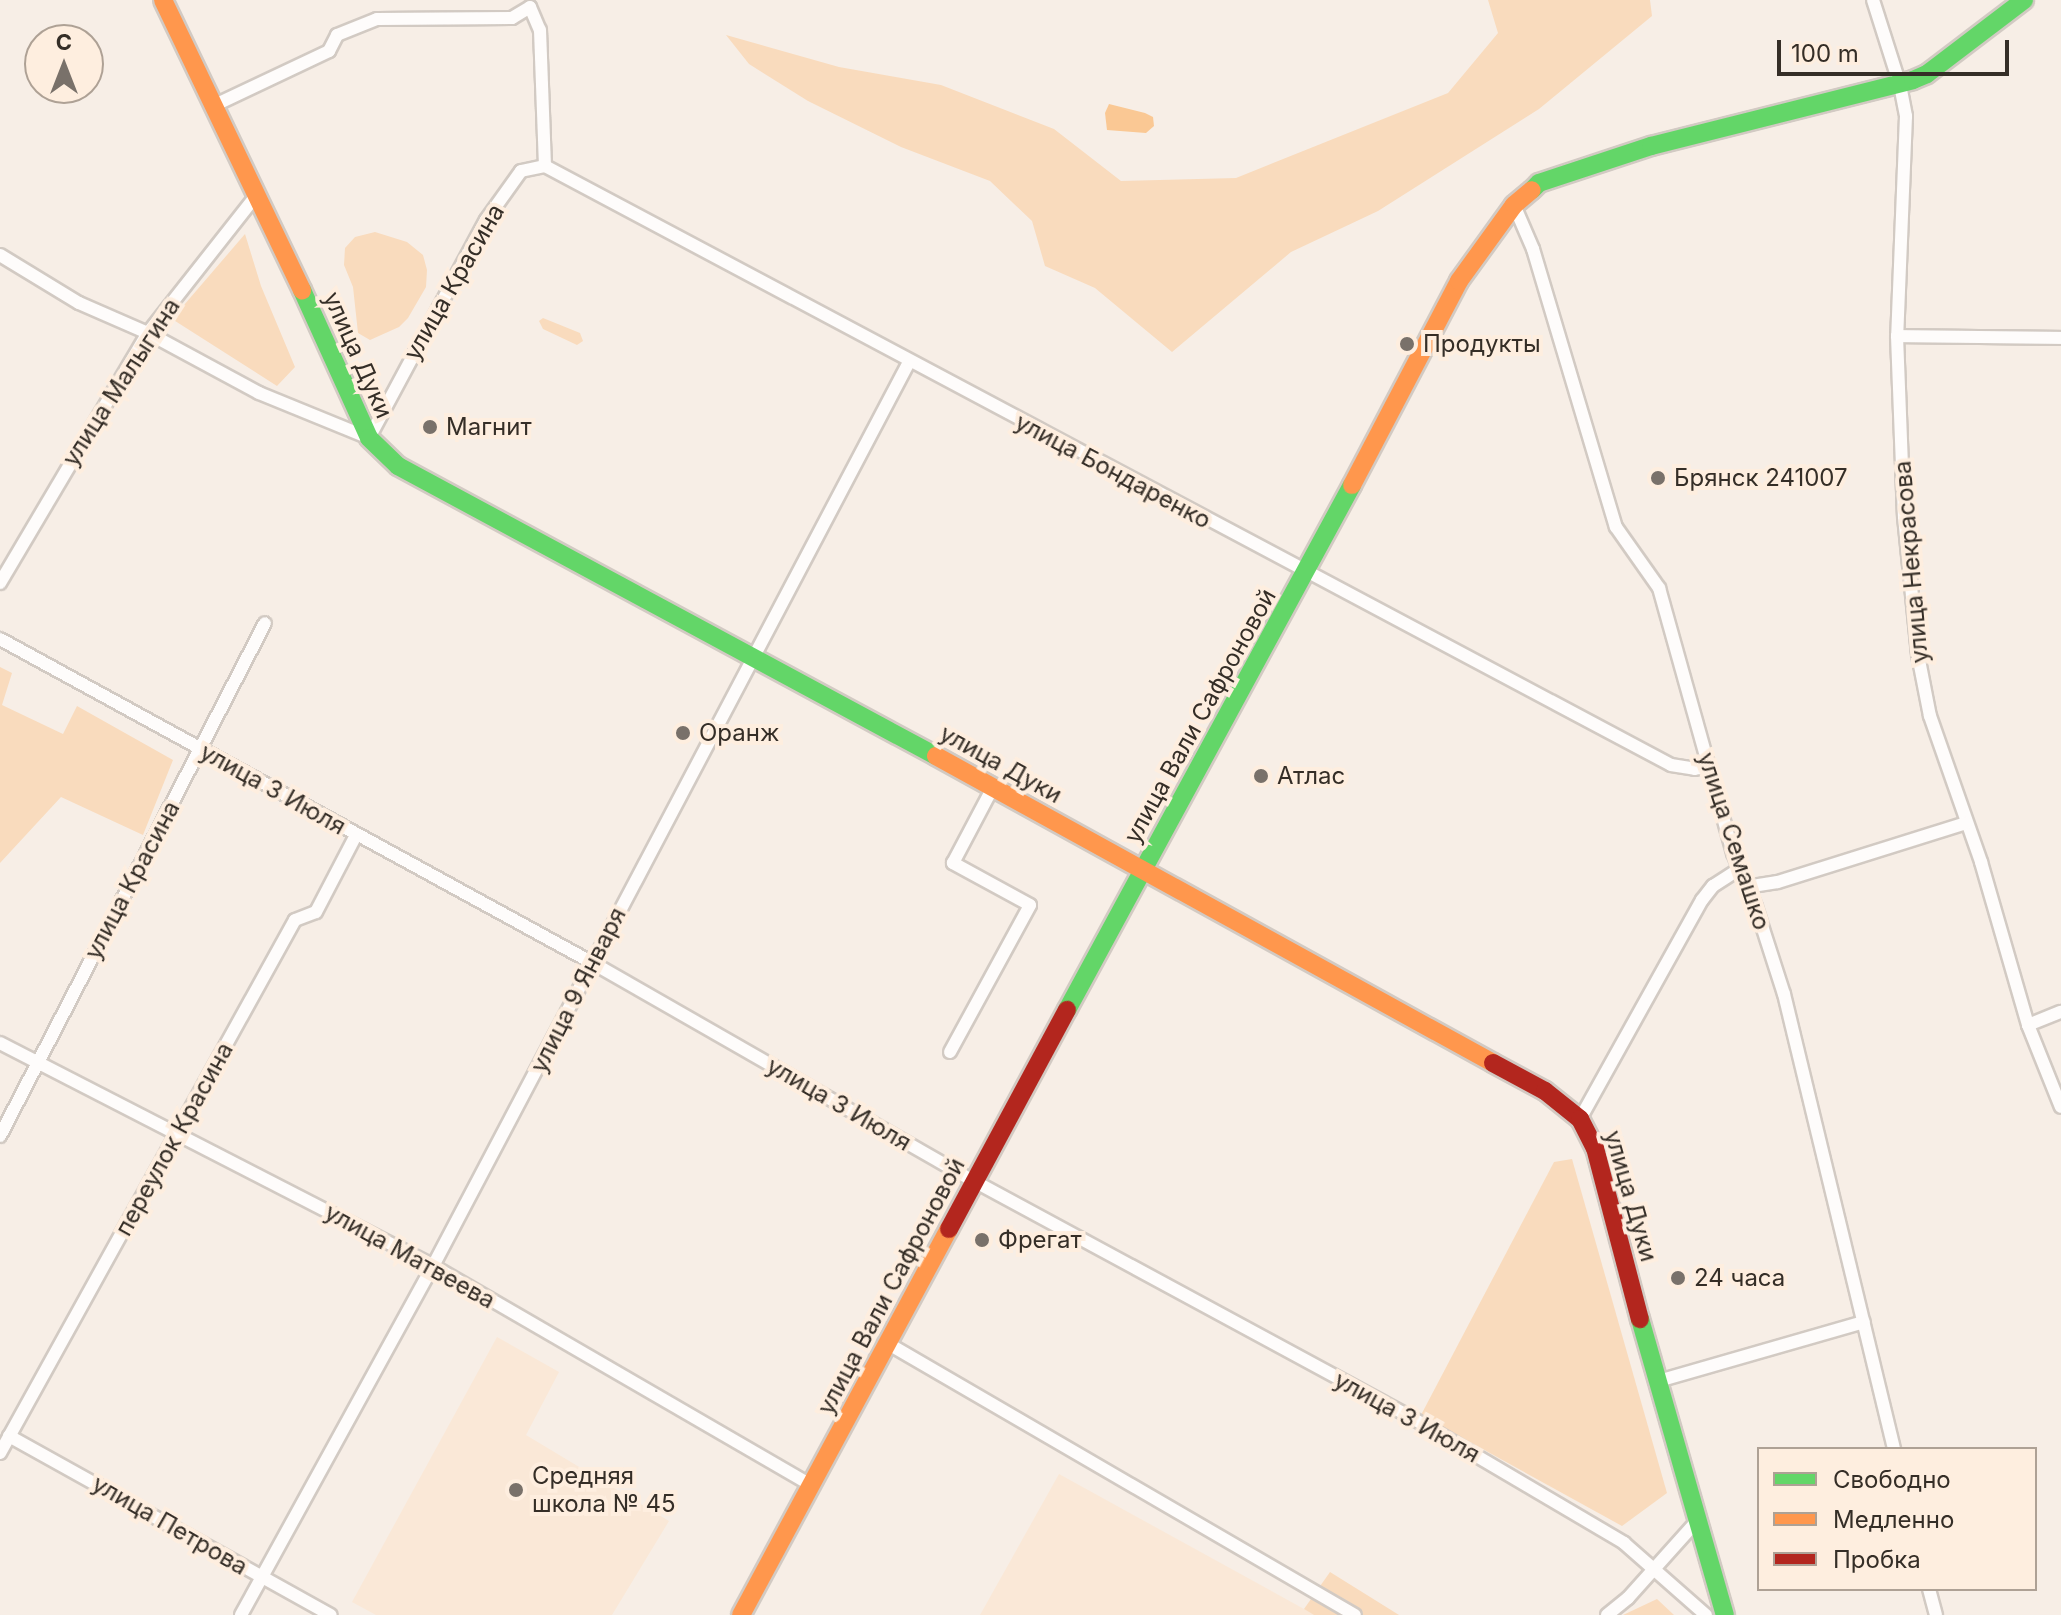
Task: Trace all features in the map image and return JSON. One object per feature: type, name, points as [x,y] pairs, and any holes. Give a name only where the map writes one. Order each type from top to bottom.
[{"type":"main road","name":"улица Дуки","points":[[163,0],[258,193],[369,438],[398,466],[993,787],[1545,1091],[1580,1119],[1595,1148],[1725,1615]]},
{"type":"main road","name":"улица Вали Сафроновой","points":[[741,1615],[1142,871],[1306,574],[1459,281],[1514,205],[1539,183],[1651,146],[1900,85],[1927,74],[2024,0]]},
{"type":"street","name":"улица Некрасова","points":[[1873,0],[1900,85],[1906,126],[1897,336],[1904,517],[1918,655],[1930,716],[2028,1025],[2061,1107]]},
{"type":"street","points":[[215,105],[329,51],[337,35],[377,19],[512,18],[530,7],[540,30],[545,166]]},
{"type":"street","name":"улица Красина","points":[[369,438],[486,220],[521,171],[545,166]]},
{"type":"street","name":"улица Бондаренко","points":[[545,166],[1306,574],[1671,765],[1695,769],[1708,766]]},
{"type":"street","name":"улица Малыгина","points":[[0,583],[148,333],[258,193]]},
{"type":"street","name":"улица Семашко","points":[[1514,205],[1533,249],[1616,527],[1659,588],[1738,870],[1756,907],[1784,994],[1894,1447]]},
{"type":"street","points":[[0,255],[79,303],[148,333],[259,393],[369,438]]},
{"type":"street","points":[[1897,336],[2061,338]]},
{"type":"street","name":"улица 9 Января","points":[[241,1615],[433,1266],[909,362]]},
{"type":"street","name":"улица Красина","points":[[0,1136],[265,623]]},
{"type":"street","name":"улица 3 Июля","points":[[0,639],[591,962],[974,1181],[1407,1415],[1624,1543],[1706,1615]]},
{"type":"street","points":[[950,1052],[1030,905],[953,863],[993,787]]},
{"type":"street","points":[[1746,887],[1778,882],[1966,823]]},
{"type":"street","name":"переулок Красина","points":[[0,1453],[295,920],[316,912],[356,835]]},
{"type":"street","points":[[1580,1119],[1702,900],[1713,886],[1738,870]]},
{"type":"street","points":[[2028,1025],[2061,1012]]},
{"type":"street","name":"улица Матвеева","points":[[0,1043],[433,1266],[811,1485]]},
{"type":"street","points":[[1658,1381],[1864,1322]]},
{"type":"street","points":[[887,1343],[1355,1615]]},
{"type":"street","name":"улица Петрова","points":[[9,1436],[122,1496],[331,1615]]},
{"type":"street","points":[[1607,1615],[1655,1569],[1698,1520]]},
{"type":"street","points":[[1930,1591],[1936,1615]]},
{"type":"shaded area","points":[[1488,0],[1650,0],[1652,16],[1539,109],[1378,211],[1291,252],[1172,352],[1095,288],[1045,266],[1032,221],[990,181],[901,147],[808,101],[749,64],[726,35],[839,67],[941,85],[1054,129],[1121,181],[1236,178],[1448,93],[1498,33]]},
{"type":"shaded area","points":[[1109,104],[1145,113],[1153,117],[1154,126],[1146,133],[1107,130],[1105,113]]},
{"type":"shaded area","points":[[375,232],[407,242],[423,255],[427,270],[426,287],[408,318],[399,327],[370,340],[358,333],[353,287],[344,265],[345,248],[355,237]]},
{"type":"shaded area","points":[[245,234],[261,286],[295,367],[277,386],[172,319]]},
{"type":"shaded area","points":[[543,318],[580,333],[583,341],[577,345],[543,329],[539,321]]},
{"type":"shaded area","points":[[0,667],[12,673],[2,705],[63,734],[77,706],[173,760],[143,835],[61,797],[0,863]]},
{"type":"shaded area","points":[[1572,1159],[1667,1493],[1622,1526],[1421,1415],[1554,1162]]},
{"type":"shaded area","name":"Средняя школа № 45","points":[[497,1337],[559,1372],[526,1435],[669,1521],[612,1615],[376,1615],[352,1602]]},
{"type":"shaded area","points":[[1059,1474],[1304,1609],[1314,1615],[980,1615]]},
{"type":"shaded area","points":[[1330,1572],[1399,1615],[1314,1615],[1304,1609]]},
{"type":"shaded area","points":[[1657,1599],[1674,1615],[1623,1615]]},
{"type":"traffic: fast","points":[[1532,190],[1539,183],[1651,146],[1913,80],[1927,74],[2024,0]]},
{"type":"traffic: fast","points":[[302,290],[369,438],[398,466],[936,756]]},
{"type":"traffic: fast","points":[[1067,1010],[1352,485]]},
{"type":"traffic: fast","points":[[1640,1319],[1725,1615]]},
{"type":"traffic: slow","points":[[163,0],[302,290]]},
{"type":"traffic: slow","points":[[1352,485],[1459,281],[1514,205],[1532,190]]},
{"type":"traffic: slow","points":[[936,756],[1493,1063]]},
{"type":"traffic: slow","points":[[741,1615],[949,1229]]},
{"type":"traffic: jam","points":[[949,1229],[1067,1010]]},
{"type":"traffic: jam","points":[[1493,1063],[1545,1091],[1580,1119],[1595,1148],[1640,1319]]},
{"type":"place","name":"Продукты","points":[[1407,344]]},
{"type":"place","name":"Магнит","points":[[430,427]]},
{"type":"place","name":"Брянск 241007","points":[[1658,478]]},
{"type":"place","name":"Оранж","points":[[683,733]]},
{"type":"place","name":"Атлас","points":[[1261,776]]},
{"type":"place","name":"Фрегат","points":[[982,1240]]},
{"type":"place","name":"24 часа","points":[[1678,1278]]},
{"type":"place","name":"Средняя школа № 45","points":[[516,1490]]}]
